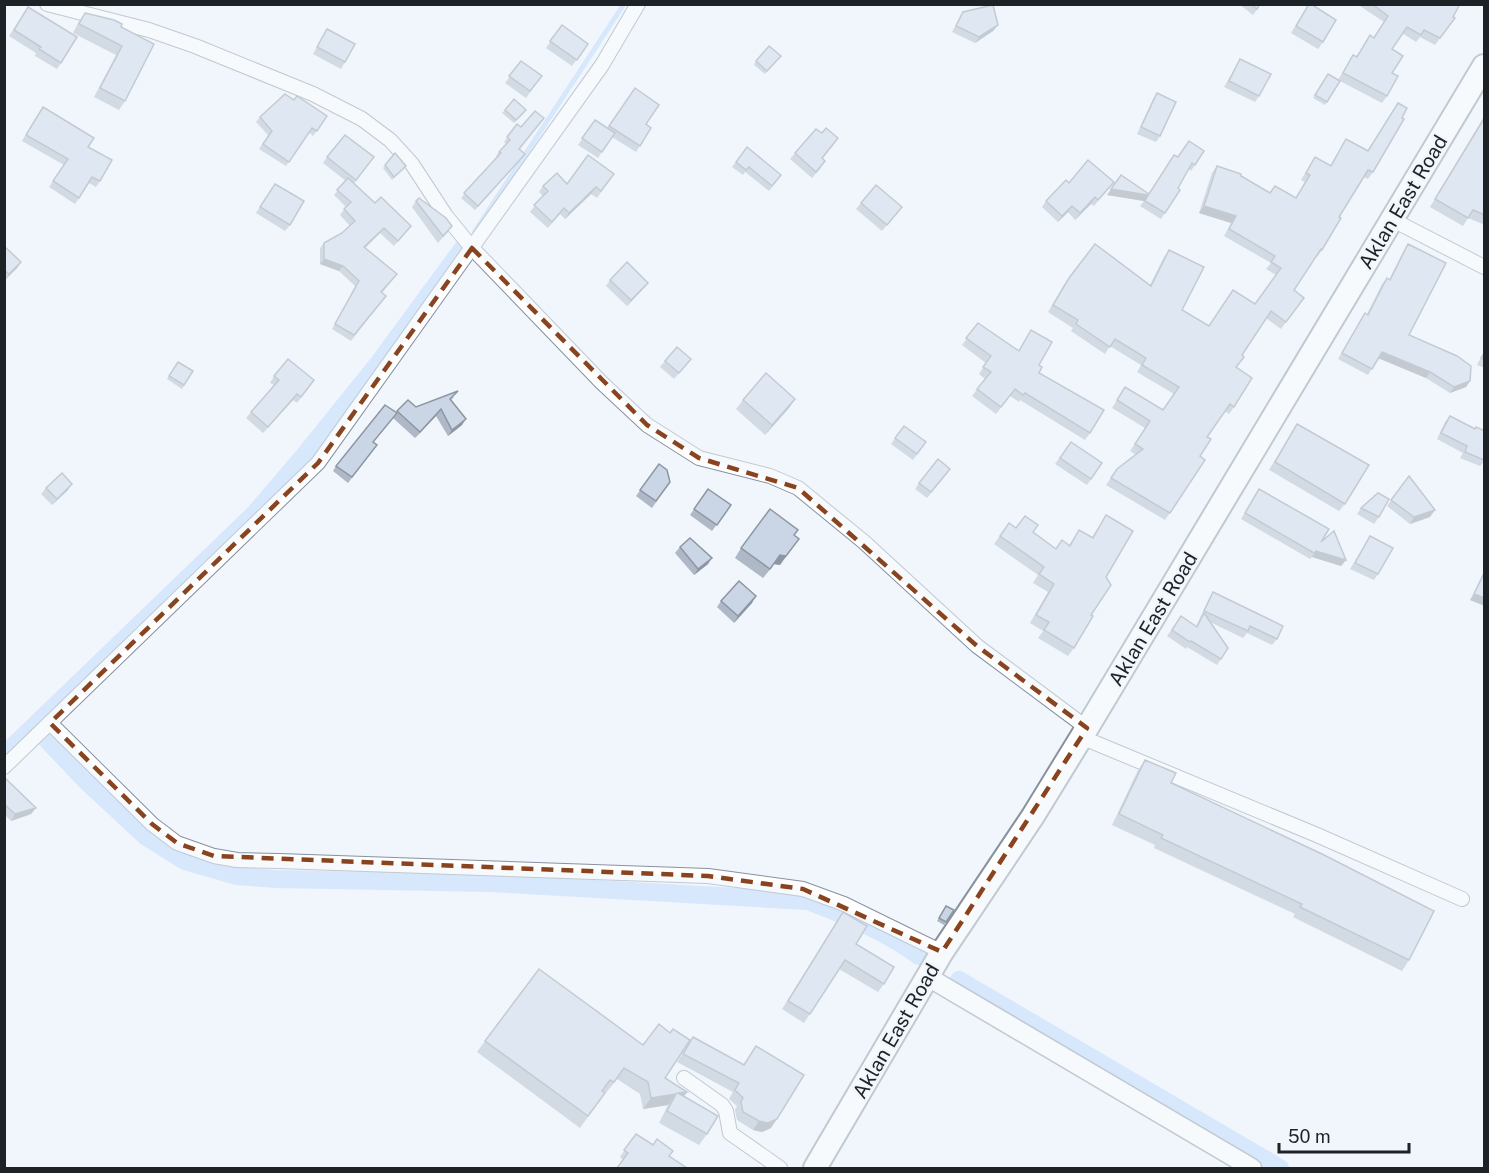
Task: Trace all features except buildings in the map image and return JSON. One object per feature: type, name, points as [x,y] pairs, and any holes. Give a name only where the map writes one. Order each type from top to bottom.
[{"type":"main road","name":"Aklan East Road","points":[[815,1168],[942,952],[1033,816],[1485,66]]},
{"type":"street","points":[[47,4],[149,30],[195,46],[314,94],[362,119],[390,140],[412,164],[446,216],[472,248],[602,383],[647,425],[699,458],[770,476],[798,488],[864,542],[977,646],[1084,732],[1462,899]]},
{"type":"street","points":[[4,767],[318,463],[602,65],[638,4]]},
{"type":"street","points":[[1393,220],[1485,267]]},
{"type":"street","points":[[50,723],[152,824],[177,843],[214,856],[237,860],[708,876],[803,889],[844,904],[942,952]]},
{"type":"street","points":[[928,977],[1252,1168]]},
{"type":"street","points":[[684,1078],[722,1105],[726,1111],[730,1133],[780,1168]]},
{"type":"highlighted area","points":[[472,248],[647,425],[699,458],[798,488],[977,646],[1087,728],[942,952],[803,889],[708,876],[214,856],[177,843],[152,824],[50,723],[318,463]]},
{"type":"waterway","points":[[475,231],[624,4]]},
{"type":"waterway","points":[[4,755],[254,514],[377,365],[463,248]]},
{"type":"waterway","points":[[47,740],[87,782],[145,836],[185,861],[237,876],[276,879],[491,883],[808,901],[851,918],[919,956]]},
{"type":"waterway","points":[[959,980],[1280,1168]]}]
